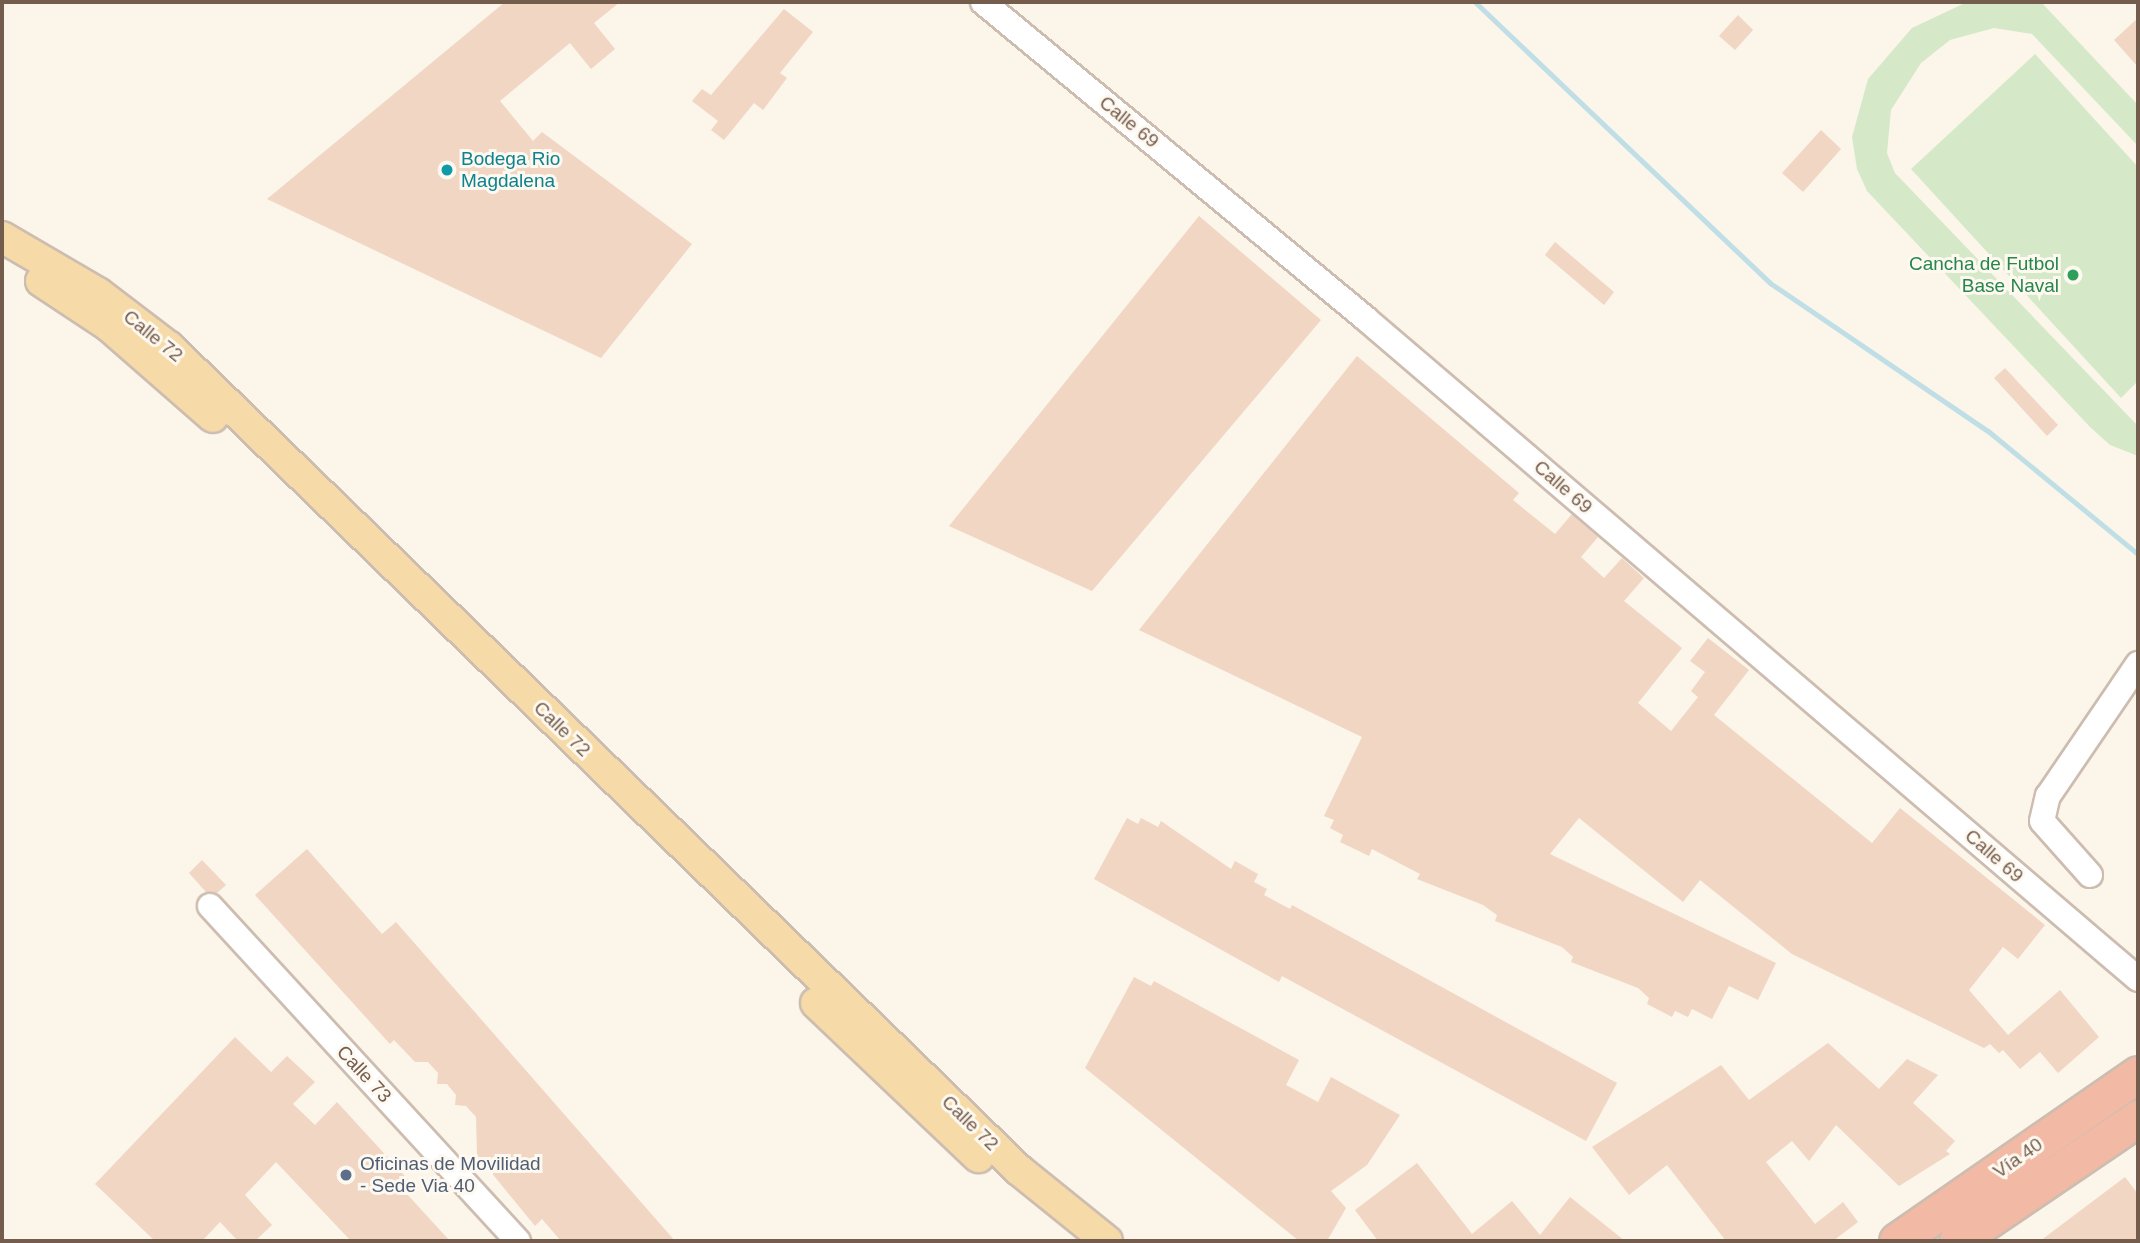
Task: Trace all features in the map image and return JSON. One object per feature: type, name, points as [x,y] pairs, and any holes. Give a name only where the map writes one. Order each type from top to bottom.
[{"type":"highway","name":"Vía 40","points":[[1897,1241],[2138,1074]]},
{"type":"highway","name":"Vía 40","points":[[1957,1241],[2138,1118]]},
{"type":"main road","name":"Calle 72","points":[[2,237],[98,293],[169,347],[1019,1170],[1107,1241]]},
{"type":"main road","name":"Calle 72","points":[[2,258],[109,326],[190,396],[936,1120],[1080,1241]]},
{"type":"street","name":"Calle 69","points":[[983,2],[1366,319],[2138,979]]},
{"type":"street","points":[[2090,875],[2042,821],[2045,808],[2100,714],[2138,664]]},
{"type":"street","name":"Calle 73","points":[[210,906],[518,1241]]},
{"type":"green space","points":[[1967,2],[2041,2],[2138,105],[2138,146],[2032,34],[1994,28],[1950,40],[1921,63],[1891,110],[1887,153],[1895,173],[2138,426],[2138,456],[2110,445],[2090,427],[1867,191],[1857,169],[1852,137],[1868,79],[1912,28]]},
{"type":"green space","name":"Cancha de Futbol Base Naval","points":[[2035,54],[2138,167],[2138,381],[2121,398],[1911,169]]},
{"type":"building","name":"Bodega Rio Magdalena","points":[[505,2],[620,2],[594,23],[615,49],[591,69],[570,43],[500,101],[533,141],[542,132],[692,244],[601,358],[267,199]]},
{"type":"building","points":[[784,9],[813,32],[780,73],[787,78],[763,110],[754,103],[724,140],[711,130],[718,121],[692,101],[702,89],[711,95]]},
{"type":"building","points":[[1738,15],[1753,30],[1735,50],[1719,36]]},
{"type":"building","points":[[2138,18],[2138,67],[2114,40]]},
{"type":"building","points":[[1821,130],[1841,149],[1803,192],[1782,173]]},
{"type":"building","points":[[1199,216],[1321,320],[1092,591],[949,526]]},
{"type":"building","points":[[1555,242],[1614,292],[1604,305],[1545,255]]},
{"type":"building","points":[[1357,356],[1519,493],[1513,500],[1555,534],[1572,514],[1598,537],[1581,557],[1604,578],[1622,558],[1644,578],[1624,601],[1682,648],[1638,703],[1671,731],[1698,697],[1691,691],[1705,672],[1690,661],[1708,638],[1749,670],[1714,715],[1872,843],[1900,808],[2045,925],[2018,959],[2003,947],[1969,990],[2008,1035],[2060,990],[2099,1037],[2058,1073],[2040,1052],[2020,1069],[2003,1050],[1999,1053],[1990,1044],[1984,1048],[1792,954],[1700,880],[1683,902],[1579,818],[1550,854],[1776,963],[1758,1000],[1729,986],[1712,1019],[1692,1009],[1688,1017],[1675,1011],[1672,1017],[1647,1004],[1649,998],[1638,988],[1571,962],[1573,957],[1562,947],[1495,921],[1497,915],[1483,905],[1417,879],[1420,874],[1372,849],[1369,856],[1340,842],[1343,835],[1330,828],[1334,820],[1324,816],[1362,737],[1139,630]]},
{"type":"building","points":[[2005,368],[2058,425],[2047,436],[1994,378]]},
{"type":"building","points":[[1127,818],[1138,824],[1141,818],[1158,827],[1161,821],[1231,869],[1235,861],[1258,874],[1254,882],[1267,889],[1264,895],[1290,909],[1292,905],[1617,1083],[1586,1141],[1282,976],[1279,982],[1094,879]]},
{"type":"building","points":[[307,849],[382,934],[396,922],[675,1241],[561,1241],[542,1219],[535,1226],[477,1155],[476,1117],[466,1106],[455,1105],[456,1095],[447,1084],[437,1084],[438,1073],[428,1062],[415,1062],[394,1040],[390,1044],[255,895]]},
{"type":"building","points":[[202,860],[226,885],[217,893],[206,892],[189,873]]},
{"type":"building","points":[[1134,977],[1151,986],[1154,981],[1299,1060],[1286,1085],[1318,1102],[1331,1077],[1400,1115],[1367,1165],[1331,1191],[1346,1208],[1327,1241],[1299,1241],[1085,1068]]},
{"type":"building","points":[[235,1037],[271,1072],[287,1056],[315,1082],[293,1104],[315,1125],[337,1102],[414,1186],[406,1193],[450,1241],[351,1241],[276,1162],[245,1195],[272,1225],[255,1241],[238,1241],[220,1222],[202,1241],[155,1241],[95,1184]]},
{"type":"building","points":[[1828,1043],[1879,1089],[1907,1059],[1938,1075],[1913,1103],[1955,1141],[1946,1151],[1950,1154],[1899,1186],[1836,1125],[1809,1161],[1792,1141],[1766,1162],[1815,1224],[1843,1202],[1858,1222],[1833,1241],[1726,1241],[1667,1165],[1629,1195],[1592,1147],[1721,1065],[1749,1100]]},
{"type":"building","points":[[1417,1163],[1472,1234],[1512,1201],[1540,1235],[1570,1197],[1625,1241],[1378,1241],[1355,1210]]},
{"type":"building","points":[[2125,1177],[2138,1194],[2138,1241],[2040,1241]]},
{"type":"waterway","points":[[1475,2],[1770,283],[1988,431],[2138,554]]},
{"type":"place","name":"Bodega Rio Magdalena","points":[[447,170]]},
{"type":"place","name":"Cancha de Futbol Base Naval","points":[[2073,275]]},
{"type":"place","name":"Oficinas de Movilidad - Sede Via 40","points":[[346,1175]]}]
